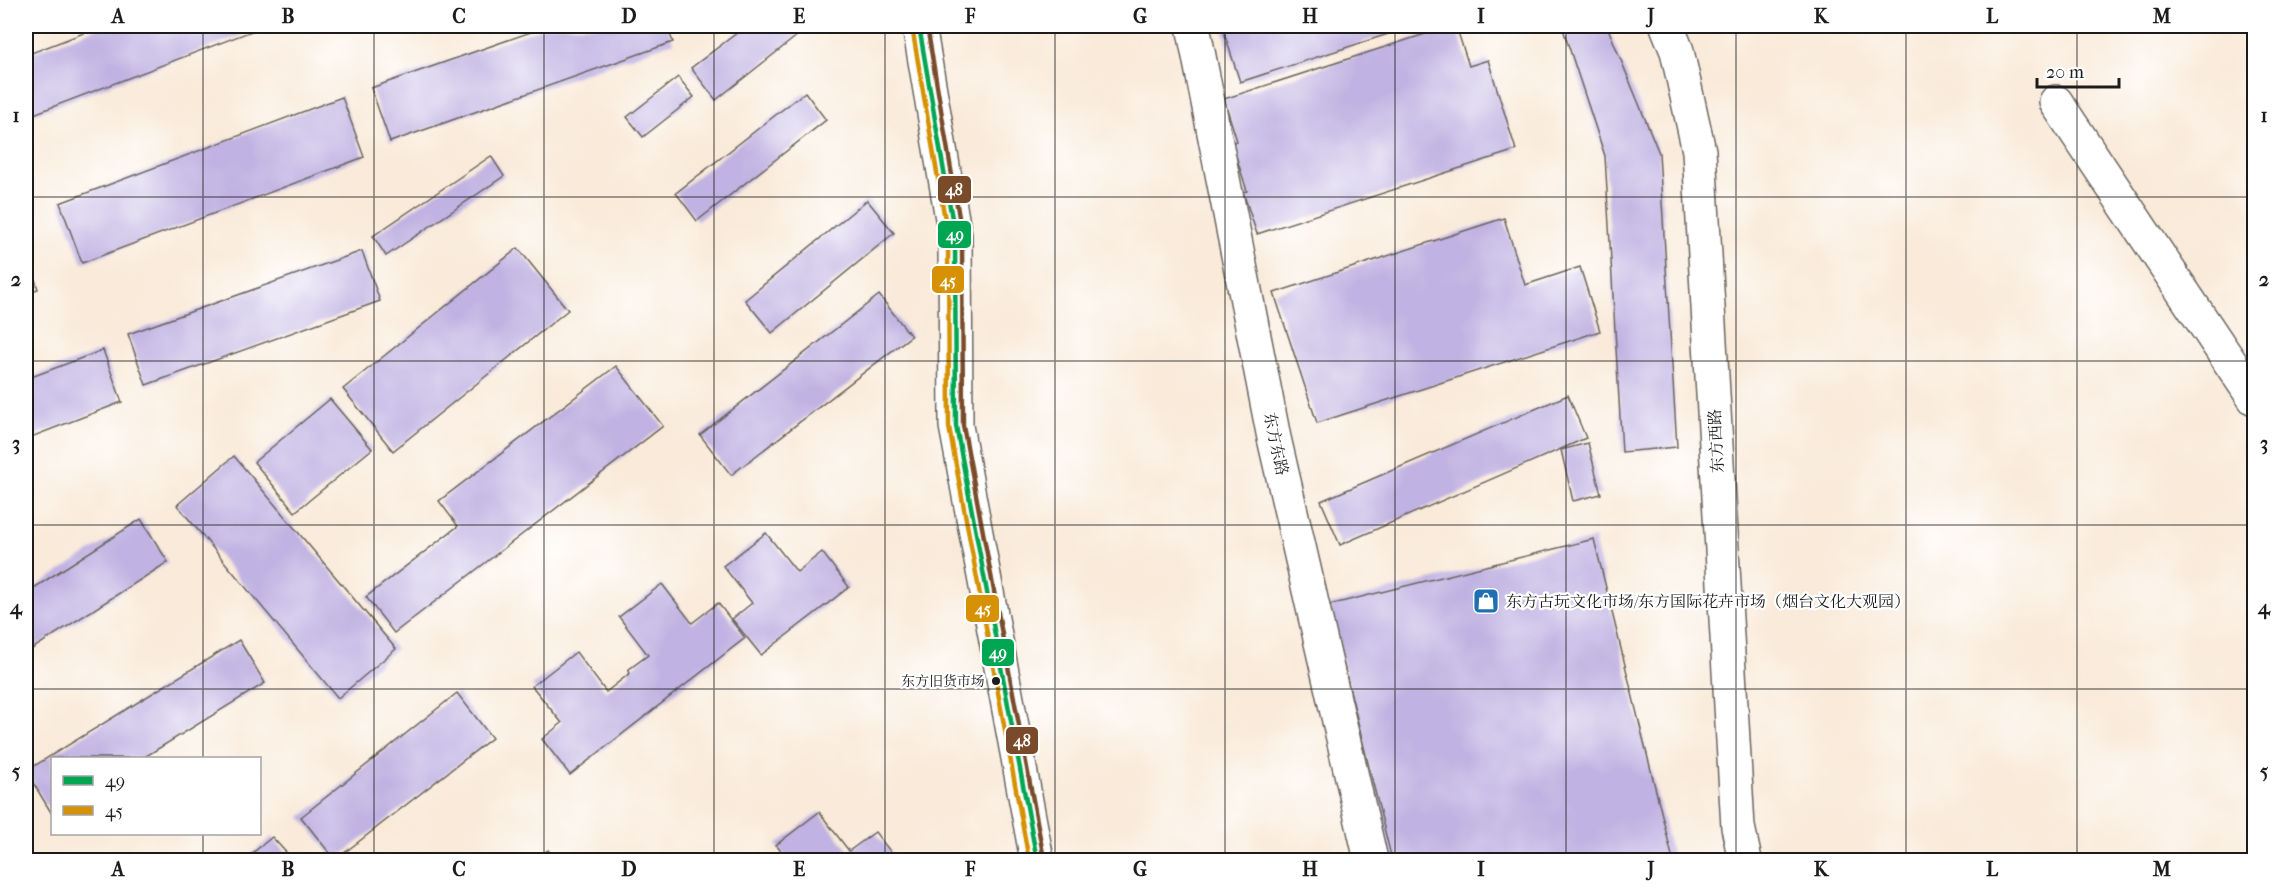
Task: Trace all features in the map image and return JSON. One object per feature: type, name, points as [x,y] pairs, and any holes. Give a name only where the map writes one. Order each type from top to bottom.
[{"type":"street","points":[[919,26],[955,236],[956,426],[1036,861]]},
{"type":"street","name":"东方东路","points":[[1193,26],[1274,438],[1371,861]]},
{"type":"street","name":"东方西路","points":[[1667,26],[1677,51],[1699,151],[1738,827],[1745,861]]},
{"type":"street","points":[[2056,102],[2254,398]]},
{"type":"building","points":[[102,26],[265,26],[26,117],[26,55]]},
{"type":"building","points":[[548,26],[667,26],[673,42],[390,142],[371,88]]},
{"type":"building","points":[[746,26],[790,26],[798,35],[716,100],[691,68]]},
{"type":"building","points":[[1222,26],[1413,26],[1240,82]]},
{"type":"building","points":[[1450,26],[1456,26],[1469,66],[1488,60],[1516,150],[1257,234],[1243,192],[1247,191],[1232,143],[1237,141],[1224,99]]},
{"type":"building","points":[[1562,26],[1607,26],[1659,153],[1677,447],[1622,452],[1605,156]]},
{"type":"building","points":[[678,77],[694,97],[643,137],[627,117]]},
{"type":"building","points":[[805,92],[826,120],[697,221],[676,193]]},
{"type":"building","points":[[342,97],[364,157],[82,263],[60,203]]},
{"type":"building","points":[[491,156],[504,176],[386,256],[373,236]]},
{"type":"building","points":[[867,200],[894,233],[772,333],[745,300]]},
{"type":"building","points":[[1504,218],[1525,285],[1580,267],[1600,331],[1317,423],[1274,293]]},
{"type":"building","points":[[518,248],[568,310],[393,451],[343,389]]},
{"type":"building","points":[[26,250],[38,289],[26,293]]},
{"type":"building","points":[[362,251],[380,301],[146,385],[128,334]]},
{"type":"building","points":[[879,295],[911,336],[731,475],[700,435]]},
{"type":"building","points":[[103,350],[122,402],[26,439],[26,379]]},
{"type":"building","points":[[616,366],[663,426],[394,633],[366,597],[458,526],[439,501]]},
{"type":"building","points":[[1568,395],[1586,438],[1340,545],[1321,501]]},
{"type":"building","points":[[330,399],[372,449],[295,512],[254,462]]},
{"type":"building","points":[[1588,443],[1601,494],[1573,501],[1561,450]]},
{"type":"building","points":[[234,456],[396,649],[338,698],[177,505]]},
{"type":"building","points":[[141,519],[168,562],[26,653],[26,593]]},
{"type":"building","points":[[766,533],[797,572],[822,552],[849,587],[761,655],[732,619],[752,603],[723,566]]},
{"type":"building","points":[[1594,539],[1673,860],[1392,860],[1329,605]]},
{"type":"building","points":[[662,584],[692,623],[718,603],[745,638],[570,775],[542,739],[562,723],[532,686],[576,652],[606,692],[630,673],[628,670],[648,655],[619,617]]},
{"type":"building","points":[[239,640],[265,683],[145,757],[51,757],[51,812],[26,771]]},
{"type":"building","points":[[457,693],[492,738],[335,860],[301,817]]},
{"type":"building","points":[[819,812],[849,851],[875,832],[897,860],[788,860],[776,845]]},
{"type":"building","points":[[272,837],[293,860],[244,860]]},
{"type":"building","points":[[548,850],[556,860],[534,860]]},
{"type":"transit line","name":"49","points":[[919,26],[955,236],[956,426],[1037,860]]},
{"type":"transit line","name":"48","points":[[927,26],[962,235],[963,425],[1044,859]]},
{"type":"transit line","name":"45","points":[[912,27],[948,237],[949,427],[1029,860]]},
{"type":"place","name":"东方古玩文化市场/东方国际花卉市场（烟台文化大观园）","points":[[1486,601]]},
{"type":"place","name":"东方旧货市场","points":[[996,681]]}]
